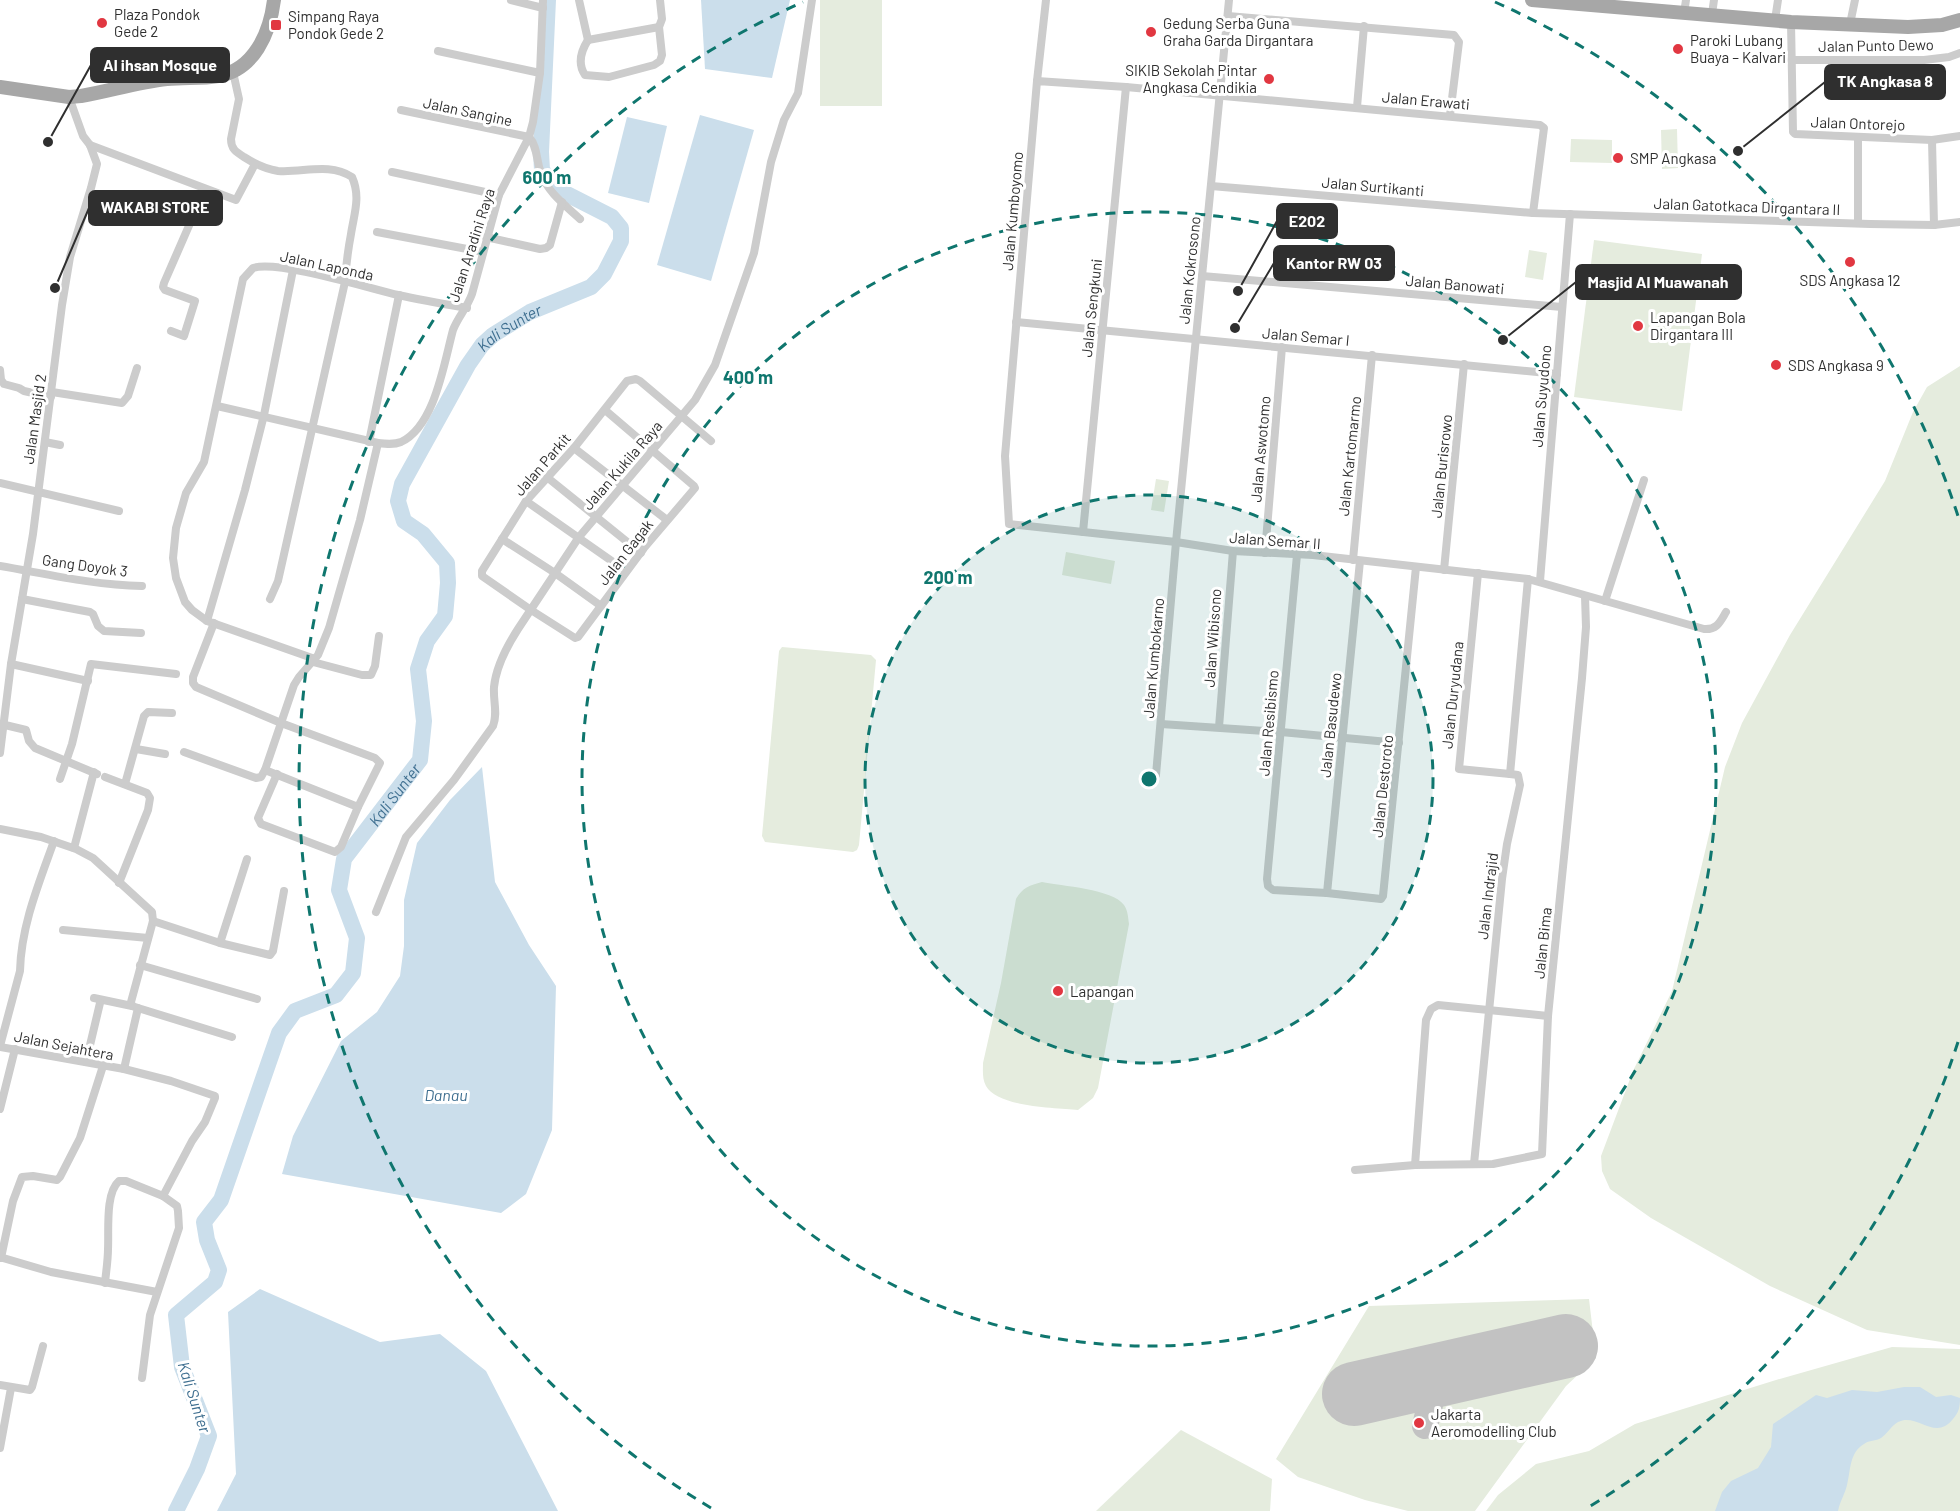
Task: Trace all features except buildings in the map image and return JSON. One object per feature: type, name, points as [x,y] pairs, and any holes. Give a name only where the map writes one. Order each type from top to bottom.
[{"type":"main road","points":[[0,87],[69,97],[169,78],[210,77],[233,72],[255,53],[263,40],[270,23],[274,0]]},
{"type":"main road","points":[[1532,0],[1680,6],[1712,15],[1850,24],[1925,27],[1960,20]]},
{"type":"street","points":[[511,0],[543,4]]},
{"type":"street","points":[[579,0],[588,40],[580,56],[581,69],[585,75],[609,77],[654,65],[660,61],[662,55],[659,27],[662,19],[660,0]]},
{"type":"street","name":"Jalan Kukila Raya","points":[[376,912],[406,837],[461,772],[493,726],[496,716],[494,693],[496,676],[509,644],[579,537],[695,400],[715,365],[753,253],[771,162],[787,114],[798,93],[812,0]]},
{"type":"street","name":"Jalan Kumboyomo","points":[[1009,525],[1005,456],[1046,0]]},
{"type":"street","name":"Jalan Kokrosono","points":[[1176,542],[1229,0]]},
{"type":"street","points":[[1712,15],[1714,0]]},
{"type":"street","points":[[1774,20],[1778,0]]},
{"type":"street","points":[[1850,24],[1855,0]]},
{"type":"street","name":"Jalan Aradini Raya","points":[[217,406],[374,442],[393,444],[400,443],[409,437],[425,419],[438,388],[453,330],[457,320],[467,308],[499,195],[529,137],[540,74],[543,4]]},
{"type":"street","points":[[1227,16],[1450,34],[1459,42],[1450,115]]},
{"type":"street","name":"Jalan Ontorejo","points":[[1791,21],[1794,133],[1932,140],[1960,136]]},
{"type":"street","points":[[1357,107],[1364,26]]},
{"type":"street","points":[[588,40],[659,27]]},
{"type":"street","points":[[438,51],[540,74]]},
{"type":"street","name":"Jalan Punto Dewo","points":[[1791,60],[1924,60],[1960,53]]},
{"type":"street","points":[[233,72],[239,99],[231,139],[234,151],[255,164],[281,171],[333,170],[352,177],[357,188],[357,205],[346,259],[345,282],[278,581],[270,599]]},
{"type":"street","points":[[1037,81],[1219,95]]},
{"type":"street","name":"Jalan Sengkuni","points":[[1083,532],[1126,87]]},
{"type":"street","name":"Jalan Erawati","points":[[1219,95],[1534,123],[1544,128],[1533,213]]},
{"type":"street","name":"Jalan Masjid 2","points":[[0,753],[11,664],[33,534],[62,305],[70,257],[92,188],[97,164],[83,136],[69,97]]},
{"type":"street","name":"Jalan Sangine","points":[[401,110],[529,137]]},
{"type":"street","points":[[529,137],[534,143],[541,173],[551,192],[580,219]]},
{"type":"street","points":[[1858,138],[1858,223]]},
{"type":"street","points":[[1932,140],[1934,225]]},
{"type":"street","points":[[90,146],[236,200],[255,164]]},
{"type":"street","points":[[392,172],[499,195]]},
{"type":"street","name":"Jalan Surtikanti","points":[[1211,186],[1533,213]]},
{"type":"street","points":[[171,331],[184,336],[195,301],[165,290],[163,287],[205,189]]},
{"type":"street","points":[[486,237],[540,249],[546,248],[550,245],[561,202]]},
{"type":"street","name":"Jalan Gatotkaca Dirgantara II","points":[[1533,213],[1934,225],[1960,222]]},
{"type":"street","name":"Jalan Suyudono","points":[[1540,581],[1570,214]]},
{"type":"street","points":[[377,232],[483,252]]},
{"type":"street","name":"Jalan Laponda","points":[[211,622],[192,610],[185,602],[176,578],[173,558],[180,509],[186,493],[204,462],[243,279],[253,268],[259,266],[293,270],[399,295],[467,308]]},
{"type":"street","points":[[277,774],[258,818],[261,824],[335,852],[341,847],[379,766],[378,760],[280,723],[196,687],[193,683],[264,415],[293,270]]},
{"type":"street","name":"Jalan Banowati","points":[[1203,276],[1562,307]]},
{"type":"street","points":[[184,752],[256,778],[261,777],[265,770],[294,685],[322,648],[360,520],[399,295]]},
{"type":"street","name":"Jalan Semar I","points":[[1016,322],[1557,374]]},
{"type":"street","name":"Jalan Aswotomo","points":[[1265,553],[1282,347]]},
{"type":"street","name":"Jalan Kartomarmo","points":[[1356,560],[1372,355]]},
{"type":"street","name":"Jalan Burisrowo","points":[[1444,570],[1464,364]]},
{"type":"street","points":[[0,370],[4,384],[24,391],[122,403],[128,396],[137,368]]},
{"type":"street","name":"Jalan Parkit","points":[[531,610],[482,576],[482,570],[526,501],[574,448],[627,381],[636,379],[682,416]]},
{"type":"street","points":[[605,411],[653,450]]},
{"type":"street","points":[[682,416],[711,441]]},
{"type":"street","points":[[45,442],[60,445]]},
{"type":"street","points":[[574,448],[667,520]]},
{"type":"street","name":"Jalan Gagak","points":[[531,610],[575,638],[578,637],[626,571],[693,491],[694,486],[653,450]]},
{"type":"street","points":[[548,478],[641,553]]},
{"type":"street","points":[[1605,601],[1644,480]]},
{"type":"street","points":[[0,483],[119,512]]},
{"type":"street","points":[[526,501],[626,571]]},
{"type":"street","name":"Jalan Semar II","points":[[1009,525],[1176,542],[1233,551],[1356,560],[1540,581]]},
{"type":"street","points":[[502,540],[555,573],[601,606]]},
{"type":"street","name":"Jalan Kumbokarno","points":[[1156,775],[1176,542]]},
{"type":"street","name":"Jalan Wibisono","points":[[1219,728],[1233,551]]},
{"type":"street","name":"Jalan Resibismo","points":[[1273,890],[1268,886],[1267,879],[1297,555]]},
{"type":"street","name":"Jalan Basudewo","points":[[1327,893],[1356,560]]},
{"type":"street","name":"Gang Doyok 3","points":[[0,566],[100,584],[142,586]]},
{"type":"street","name":"Jalan Destoroto","points":[[1273,890],[1381,898],[1383,896],[1416,567]]},
{"type":"street","name":"Jalan Duryudana","points":[[1478,573],[1459,769],[1510,774]]},
{"type":"street","name":"Jalan Indrajid","points":[[1488,1011],[1507,843],[1520,785],[1518,775],[1510,774],[1528,579]]},
{"type":"street","points":[[1540,581],[1586,596],[1709,629],[1718,626],[1726,612]]},
{"type":"street","name":"Jalan Bima","points":[[1355,1170],[1415,1165],[1493,1164],[1542,1154],[1548,1016],[1582,678],[1586,596]]},
{"type":"street","points":[[22,599],[90,612],[98,626],[104,631],[141,633]]},
{"type":"street","points":[[211,622],[362,675],[372,675],[379,636]]},
{"type":"street","points":[[60,779],[72,744],[92,663],[176,674]]},
{"type":"street","points":[[11,664],[88,681]]},
{"type":"street","points":[[125,784],[142,721],[146,714],[172,713]]},
{"type":"street","points":[[1161,724],[1400,743]]},
{"type":"street","points":[[5,725],[26,730],[29,741],[35,748],[147,793],[150,802],[119,883]]},
{"type":"street","points":[[135,749],[165,754]]},
{"type":"street","points":[[265,770],[358,807]]},
{"type":"street","points":[[74,848],[99,774]]},
{"type":"street","points":[[0,829],[54,841],[93,858],[149,908],[153,921],[220,943],[270,955],[273,951],[284,891]]},
{"type":"street","points":[[0,1046],[20,971],[20,960],[33,900],[54,841]]},
{"type":"street","points":[[220,943],[247,859]]},
{"type":"street","name":"Jalan Sejahtera","points":[[124,1070],[135,1007],[131,1002],[153,921]]},
{"type":"street","points":[[63,930],[148,938]]},
{"type":"street","points":[[140,965],[257,999]]},
{"type":"street","points":[[87,1062],[97,1001],[135,1007],[232,1037]]},
{"type":"street","points":[[1415,1165],[1426,1020],[1431,1009],[1438,1005],[1548,1016]]},
{"type":"street","points":[[1474,1164],[1488,1011]]},
{"type":"street","name":"Jalan Sejahtera","points":[[0,1046],[124,1070],[171,1081],[215,1096],[205,1122],[192,1141],[163,1196]]},
{"type":"street","points":[[0,1108],[15,1049]]},
{"type":"street","points":[[103,1066],[80,1138],[60,1177],[57,1180],[33,1176],[22,1177],[13,1201],[1,1257],[51,1272],[157,1292]]},
{"type":"street","points":[[105,1283],[108,1214],[113,1186],[119,1181],[126,1181],[163,1196],[177,1206],[179,1228],[150,1315],[142,1378]]},
{"type":"street","points":[[0,1385],[30,1390],[43,1346]]},
{"type":"street","points":[[0,1442],[11,1388]]},
{"type":"shaded area","points":[[820,0],[882,0],[882,106],[820,106]]},
{"type":"shaded area","points":[[1677,129],[1678,168],[1662,169],[1661,130]]},
{"type":"shaded area","points":[[1571,139],[1612,140],[1612,163],[1570,162]]},
{"type":"shaded area","name":"Lapangan Bola Dirgantara III","points":[[1594,240],[1702,254],[1682,411],[1574,397]]},
{"type":"shaded area","points":[[1529,250],[1547,253],[1543,280],[1525,277]]},
{"type":"shaded area","points":[[1960,366],[1960,1345],[1867,1330],[1770,1286],[1651,1218],[1610,1189],[1602,1171],[1601,1156],[1633,1071],[1672,991],[1725,767],[1742,723],[1790,635],[1885,481],[1913,412],[1927,387]]},
{"type":"shaded area","points":[[1156,479],[1169,481],[1164,512],[1151,510]]},
{"type":"shaded area","points":[[1066,552],[1115,561],[1111,584],[1062,575]]},
{"type":"shaded area","points":[[782,647],[871,655],[876,660],[859,845],[853,852],[765,842],[762,836],[779,651]]},
{"type":"shaded area","name":"Lapangan","points":[[1042,882],[1109,895],[1124,905],[1128,916],[1129,924],[1098,1088],[1093,1098],[1078,1110],[1028,1105],[1002,1098],[992,1093],[983,1077],[983,1063],[1001,983],[1016,899],[1027,888]]},
{"type":"shaded area","name":"Jakarta Aeromodelling Club","points":[[1589,1299],[1596,1358],[1566,1386],[1475,1511],[1408,1511],[1365,1500],[1298,1477],[1276,1459],[1369,1306]]},
{"type":"shaded area","points":[[1892,1347],[1960,1349],[1960,1511],[1486,1511],[1498,1495],[1536,1464],[1589,1451],[1635,1424]]},
{"type":"shaded area","points":[[1181,1430],[1272,1479],[1270,1511],[1096,1511]]},
{"type":"water","points":[[701,0],[790,0],[772,78],[705,69]]},
{"type":"water","points":[[700,115],[754,130],[711,281],[657,265]]},
{"type":"water","points":[[627,117],[667,126],[649,203],[608,193]]},
{"type":"water","name":"Danau","points":[[482,767],[495,882],[529,945],[556,986],[552,1130],[526,1194],[501,1213],[282,1174],[293,1136],[341,1041],[377,1012],[400,976],[404,946],[404,900],[417,843],[450,800]]},
{"type":"water","points":[[260,1289],[380,1342],[440,1334],[486,1371],[558,1511],[217,1511],[236,1474],[228,1312]]},
{"type":"water","points":[[1904,1387],[1920,1387],[1936,1397],[1951,1395],[1960,1398],[1958,1412],[1946,1425],[1939,1428],[1912,1421],[1898,1422],[1881,1438],[1859,1448],[1851,1462],[1846,1488],[1838,1511],[1715,1511],[1722,1492],[1731,1481],[1758,1468],[1771,1447],[1773,1424],[1816,1395],[1827,1398],[1852,1390],[1877,1392]]},
{"type":"waterway","name":"Kali Sunter","points":[[176,1511],[197,1469],[209,1436],[182,1367],[176,1315],[215,1282],[219,1270],[207,1240],[204,1222],[221,1200],[279,1033],[295,1011],[336,995],[353,973],[357,938],[339,890],[344,859],[420,760],[424,721],[418,669],[427,641],[445,616],[447,563],[423,534],[404,521],[398,501],[402,484],[468,365],[482,345],[493,335],[530,312],[591,287],[604,274],[621,241],[621,228],[612,217],[555,188],[542,170],[548,0]]},
{"type":"taxiway","points":[[1425,1426],[1437,1375]]},
{"type":"runway","points":[[1354,1394],[1566,1346]]},
{"type":"place","name":"Plaza Pondok Gede 2","points":[[102,23]]},
{"type":"place","name":"Simpang Raya Pondok Gede 2","points":[[276,25]]},
{"type":"place","name":"Gedung Serba Guna Graha Garda Dirgantara","points":[[1151,32]]},
{"type":"place","name":"Paroki Lubang Buaya – Kalvari","points":[[1678,49]]},
{"type":"place","name":"SIKIB Sekolah Pintar Angkasa Cendikia","points":[[1269,79]]},
{"type":"place","name":"Al ihsan Mosque","points":[[48,142]]},
{"type":"place","name":"TK Angkasa 8","points":[[1738,151]]},
{"type":"place","name":"SMP Angkasa","points":[[1618,158]]},
{"type":"place","name":"SDS Angkasa 12","points":[[1850,262]]},
{"type":"place","name":"WAKABI STORE","points":[[55,288]]},
{"type":"place","name":"E202","points":[[1238,291]]},
{"type":"place","name":"Lapangan Bola Dirgantara III","points":[[1638,326]]},
{"type":"place","name":"Kantor RW 03","points":[[1235,328]]},
{"type":"place","name":"Masjid Al Muawanah","points":[[1503,340]]},
{"type":"place","name":"SDS Angkasa 9","points":[[1776,365]]},
{"type":"place","name":"Lapangan","points":[[1058,991]]},
{"type":"place","name":"Jakarta Aeromodelling Club","points":[[1419,1423]]}]
